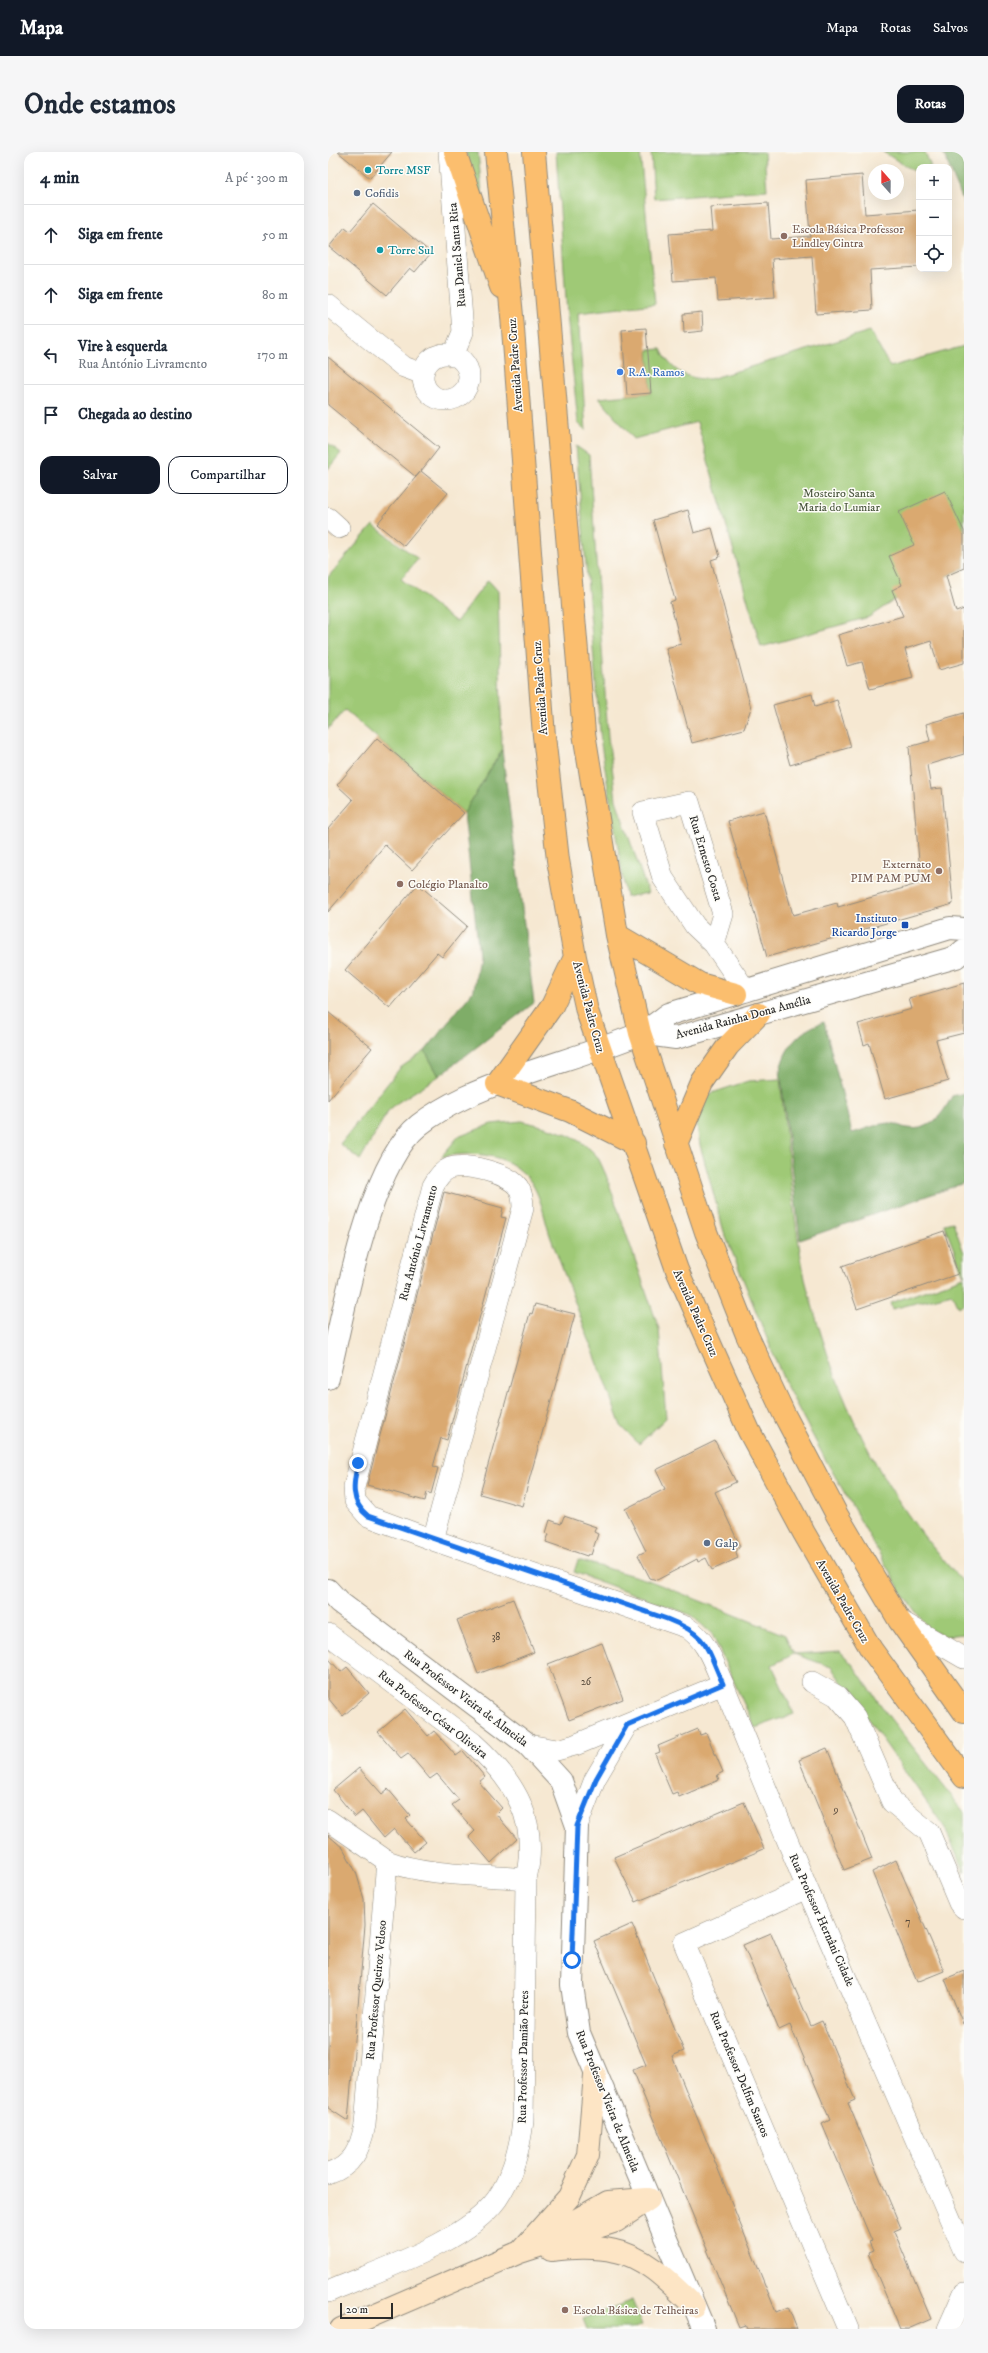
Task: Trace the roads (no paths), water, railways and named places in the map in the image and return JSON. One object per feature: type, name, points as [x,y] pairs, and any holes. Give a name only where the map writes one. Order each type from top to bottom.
[{"type":"highway","points":[[455,152],[512,316]]},
{"type":"highway","name":"Avenida Padre Cruz","points":[[496,152],[512,316],[544,736],[558,860],[575,957],[587,1011],[677,1270],[749,1431],[804,1533],[871,1649],[964,1777]]},
{"type":"highway","points":[[534,152],[584,734],[617,936],[640,1033],[706,1232],[747,1335],[784,1414],[837,1515],[899,1620],[964,1712]]},
{"type":"highway","points":[[617,936],[700,984],[741,992]]},
{"type":"highway","points":[[575,957],[552,1006],[497,1084],[570,1111],[634,1143]]},
{"type":"highway","points":[[676,1144],[702,1083],[728,1046],[759,1014]]},
{"type":"main road","points":[[520,2252],[569,2197],[588,2155],[596,2075]]},
{"type":"main road","points":[[341,2329],[520,2252],[608,2202],[649,2199]]},
{"type":"main road","points":[[520,2252],[577,2248],[616,2251],[644,2263],[663,2277],[694,2306]]},
{"type":"street","name":"Rua Daniel Santa Rita","points":[[449,152],[463,332],[453,356]]},
{"type":"street","points":[[328,305],[404,367],[423,374]]},
{"type":"street","points":[[437,356],[453,356],[465,365],[468,372],[466,388],[462,394],[455,398],[439,400],[426,390],[423,374],[430,361],[437,356]]},
{"type":"street","name":"Rua Ernesto Costa","points":[[714,944],[723,914],[689,802],[643,812],[663,878],[695,926],[714,944],[741,992]]},
{"type":"street","name":"Avenida Rainha Dona Amélia","points":[[640,1033],[669,1014],[950,928],[964,929]]},
{"type":"street","name":"Avenida Rainha Dona Amélia","points":[[640,1033],[676,1038],[956,957],[964,950]]},
{"type":"street","points":[[328,1378],[362,1237],[380,1180],[398,1149],[418,1126],[452,1103],[497,1084],[640,1033]]},
{"type":"street","name":"Rua António Livramento","points":[[433,1540],[523,1208],[521,1193],[514,1182],[502,1176],[468,1167],[451,1168],[444,1171],[433,1186],[354,1487],[356,1501],[368,1516],[433,1540],[686,1627],[698,1634],[706,1645],[723,1684]]},
{"type":"street","name":"Rua Professor Vieira de Almeida","points":[[328,1590],[339,1602],[528,1745],[561,1780],[577,1826],[572,1985],[579,2033],[704,2329]]},
{"type":"street","points":[[899,1620],[964,1658]]},
{"type":"street","name":"Rua Professor César Oliveira","points":[[328,1634],[473,1743],[494,1762],[509,1783],[522,1806],[529,1828],[531,1856],[526,1879]]},
{"type":"street","points":[[812,1682],[837,1696],[855,1717],[892,1802],[929,1832],[959,1903],[964,1908]]},
{"type":"street","points":[[528,1745],[557,1750],[627,1725],[723,1684]]},
{"type":"street","name":"Rua Professor Hernâni Cidade","points":[[723,1684],[807,1888],[869,2026],[964,2251]]},
{"type":"street","points":[[577,1826],[596,1779],[627,1725]]},
{"type":"street","points":[[328,1820],[387,1860],[416,1869],[526,1879]]},
{"type":"street","name":"Rua Professor Queiroz Veloso","points":[[328,2174],[346,2166],[353,2159],[361,2142],[364,2125],[387,1860]]},
{"type":"street","name":"Rua Professor Damião Peres","points":[[328,2292],[453,2237],[480,2218],[497,2198],[503,2187],[518,2149],[524,2108],[526,1879]]},
{"type":"street","name":"Rua Professor Delfim Santos","points":[[807,1888],[684,1943],[848,2329]]},
{"type":"street","points":[[948,2329],[964,2293]]},
{"type":"place","name":"Torre MSF","points":[[368,170]]},
{"type":"place","name":"Cofidis","points":[[357,193]]},
{"type":"place","name":"Escola Básica Professor Lindley Cintra","points":[[784,236]]},
{"type":"place","name":"Torre Sul","points":[[380,250]]},
{"type":"place","name":"R.A. Ramos","points":[[620,372]]},
{"type":"place","name":"Externato PIM PAM PUM","points":[[939,871]]},
{"type":"place","name":"Colégio Planalto","points":[[400,884]]},
{"type":"place","name":"Instituto Ricardo Jorge","points":[[905,925]]},
{"type":"place","name":"Galp","points":[[707,1543]]},
{"type":"place","name":"Escola Básica de Telheiras","points":[[565,2310]]},
{"type":"park label","name":"Mosteiro Santa Maria do Lumiar","points":[[839,500]]}]
